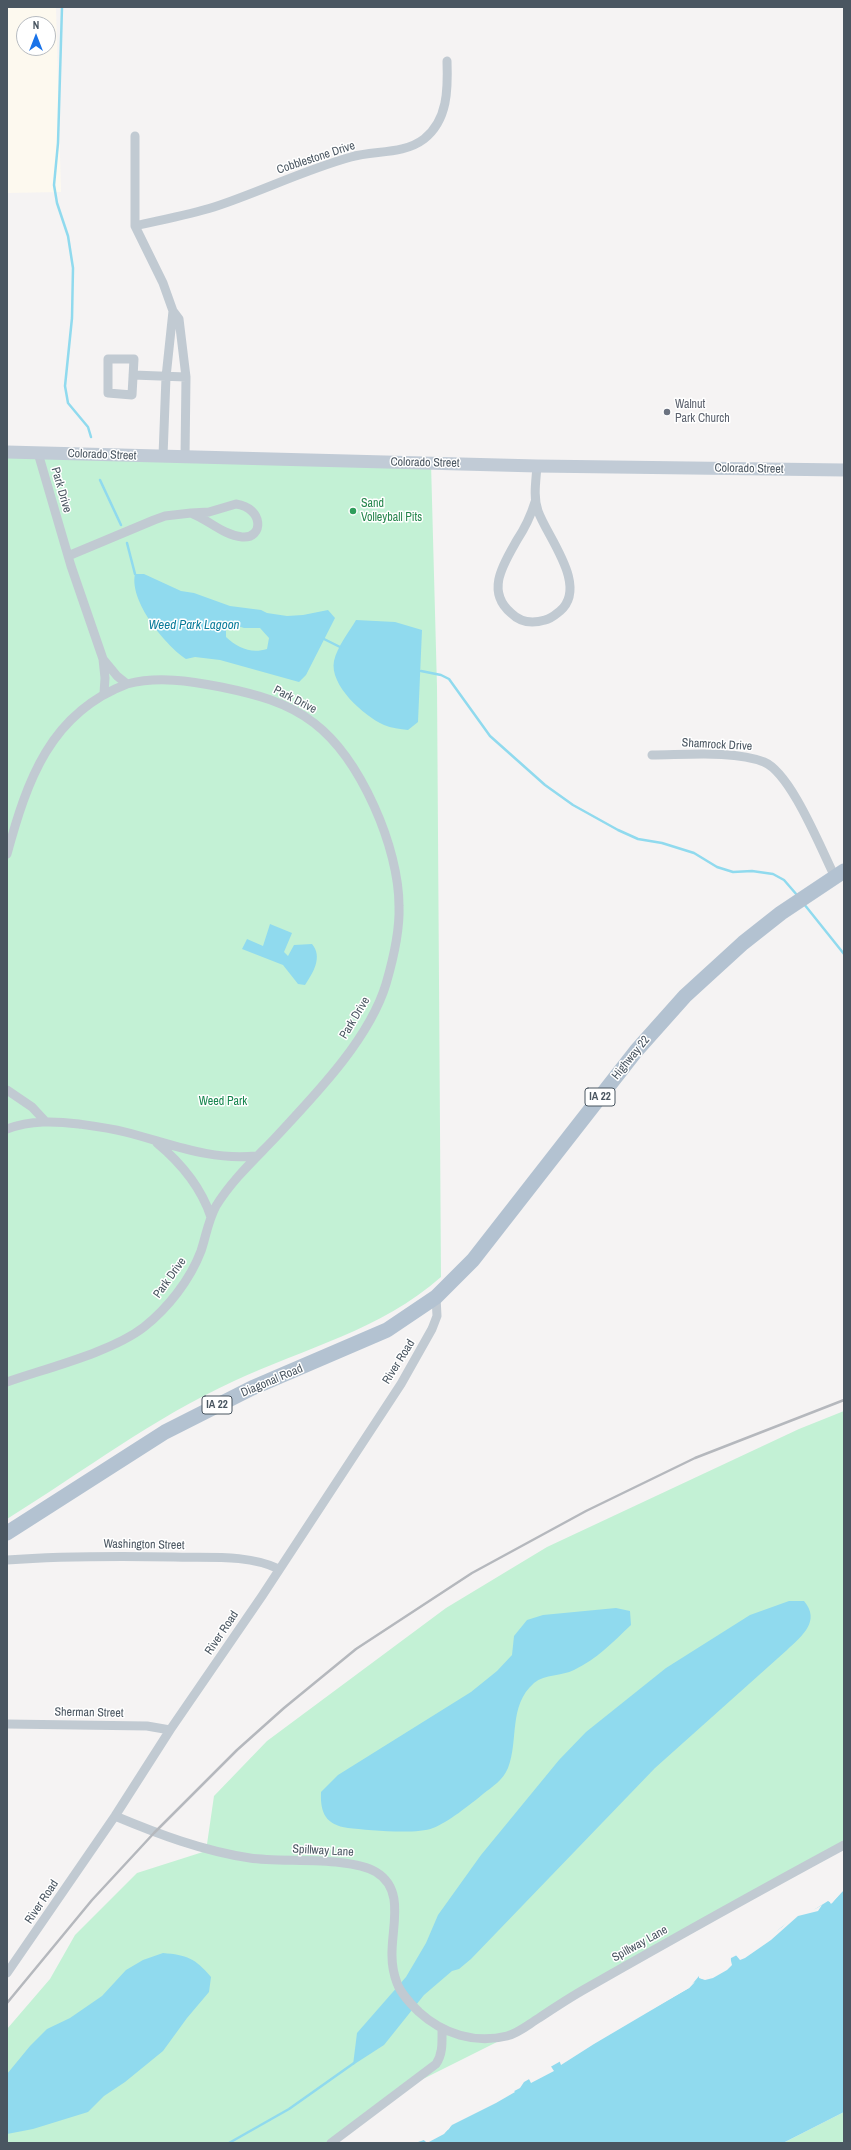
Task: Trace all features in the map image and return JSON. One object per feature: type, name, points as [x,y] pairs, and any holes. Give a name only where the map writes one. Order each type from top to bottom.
[{"type":"main road","name":"Highway 22","points":[[436,1297],[473,1260],[636,1051],[685,996],[743,943],[780,913],[839,874]]},
{"type":"main road","name":"Diagonal Road","points":[[7,1533],[165,1432],[252,1388],[381,1334],[406,1319],[436,1297]]},
{"type":"street","name":"Cobblestone Drive","points":[[135,226],[214,207],[352,157],[406,148],[423,139],[434,127],[444,110],[448,88],[447,61]]},
{"type":"street","points":[[135,136],[135,226],[163,283],[173,311],[179,319],[186,377],[185,457]]},
{"type":"street","points":[[163,456],[166,377],[173,311]]},
{"type":"street","points":[[108,359],[134,359],[133,375],[132,395],[108,393],[108,359]]},
{"type":"street","points":[[133,375],[186,377]]},
{"type":"street","name":"Colorado Street","points":[[7,452],[537,466],[844,470]]},
{"type":"street","name":"Park Drive","points":[[38,453],[68,556],[103,659],[117,676],[127,684]]},
{"type":"street","points":[[535,502],[546,530],[567,569],[570,587],[569,595],[562,608],[550,619],[534,622],[523,621],[506,609],[498,595],[498,587],[502,568],[527,524],[535,502],[537,466]]},
{"type":"street","points":[[68,556],[165,516],[191,513],[209,512],[230,504],[243,505],[255,512],[258,526],[253,535],[242,537],[218,529],[200,516],[191,513]]},
{"type":"street","points":[[103,659],[105,678],[104,693]]},
{"type":"street","name":"Park Drive","points":[[7,854],[25,793],[49,746],[73,717],[104,693],[127,684],[156,680],[206,684],[267,698],[302,715],[330,737],[355,770],[383,827],[393,862],[400,907],[398,929],[392,958],[380,1000],[371,1019],[346,1055],[302,1108],[256,1156],[230,1187],[211,1217],[201,1250],[189,1276],[147,1325],[134,1334],[96,1352],[7,1382]]},
{"type":"street","name":"Shamrock Drive","points":[[652,755],[748,757],[768,764],[787,783],[839,874]]},
{"type":"street","points":[[7,1090],[32,1107],[45,1121]]},
{"type":"street","points":[[7,1130],[16,1126],[45,1121],[60,1122],[124,1131],[214,1156],[239,1158],[256,1156]]},
{"type":"street","points":[[153,1140],[168,1153],[196,1184],[203,1196],[211,1217]]},
{"type":"street","name":"River Road","points":[[7,1973],[115,1816],[170,1730],[193,1699],[423,1347],[437,1316],[436,1297]]},
{"type":"street","name":"Washington Street","points":[[7,1560],[64,1556],[215,1558],[264,1562],[279,1569]]},
{"type":"street","name":"Sherman Street","points":[[7,1724],[148,1726],[170,1730]]},
{"type":"street","name":"Spillway Lane","points":[[115,1816],[154,1833],[237,1855],[282,1861],[341,1863],[359,1865],[373,1870],[387,1883],[394,1901],[392,1957],[397,1984],[420,2012],[442,2030],[458,2036],[474,2038],[496,2038],[512,2035],[564,2001],[844,1845]]},
{"type":"street","points":[[331,2143],[436,2064],[440,2058],[442,2050],[442,2030]]},
{"type":"shaded area","points":[[7,7],[56,7],[61,192],[7,193]]},
{"type":"green space","name":"Weed Park","points":[[7,453],[431,463],[437,687],[441,1277],[418,1295],[393,1311],[368,1324],[234,1381],[175,1412],[119,1446],[7,1519]]},
{"type":"green space","points":[[844,1411],[844,1845],[519,2031],[401,2090],[330,2143],[7,2143],[7,2029],[50,1979],[75,1935],[137,1873],[206,1851],[214,1796],[267,1741],[446,1608],[547,1547],[799,1429]]},
{"type":"green space","points":[[844,2112],[844,2143],[783,2143]]},
{"type":"water","name":"Weed Park Lagoon","points":[[135,574],[144,574],[181,591],[194,593],[230,606],[261,610],[267,613],[287,616],[303,615],[328,610],[335,618],[306,675],[299,682],[220,660],[195,657],[186,659],[168,644],[150,621],[137,597]],"holes":[[[229,623],[244,628],[260,628],[269,638],[267,649],[256,651],[245,649],[226,637],[226,624]]]},
{"type":"water","points":[[356,620],[395,622],[422,630],[418,722],[408,730],[387,726],[367,715],[350,699],[337,680],[334,670],[334,661],[340,645]]},
{"type":"water","points":[[270,924],[292,933],[284,952],[288,956],[294,945],[312,944],[315,949],[317,954],[316,965],[305,985],[298,984],[283,965],[242,949],[247,939],[263,946]]},
{"type":"water","points":[[789,1601],[804,1601],[809,1608],[811,1615],[810,1622],[808,1628],[803,1634],[655,1768],[471,1959],[459,1969],[452,1971],[424,1995],[384,2045],[353,2065],[357,2033],[406,1977],[426,1943],[438,1915],[481,1855],[559,1760],[586,1732],[666,1668],[750,1615]]},
{"type":"water","points":[[616,1608],[630,1611],[631,1625],[604,1650],[582,1666],[569,1672],[543,1678],[534,1683],[526,1692],[517,1713],[511,1757],[506,1772],[494,1786],[459,1813],[439,1826],[425,1830],[404,1832],[348,1828],[334,1824],[326,1817],[323,1812],[321,1792],[338,1775],[471,1692],[497,1671],[512,1655],[514,1636],[527,1620],[543,1615]]},
{"type":"water","points":[[844,1888],[844,2112],[783,2143],[415,2143],[424,2140],[428,2142],[449,2129],[451,2124],[520,2088],[524,2082],[689,1988],[699,1976],[702,1979],[729,1967],[731,1958],[737,1955],[742,1959],[798,1914],[812,1911],[828,1901],[832,1903]]},
{"type":"water","points":[[163,1953],[185,1956],[200,1966],[211,1977],[209,1992],[187,2018],[163,2051],[125,2082],[104,2096],[88,2112],[33,2129],[7,2134],[7,2074],[30,2046],[47,2029],[70,2018],[102,1996],[126,1970],[143,1960]]},
{"type":"pier","points":[[844,1886],[844,1890],[831,1904],[828,1899],[832,1900]]},
{"type":"pier","points":[[822,1905],[818,1911],[798,1916],[771,1940],[745,1958],[740,1960],[735,1954],[738,1953],[741,1956],[782,1927],[797,1912],[815,1909]]},
{"type":"pier","points":[[730,1957],[732,1965],[727,1970],[713,1978],[705,1980],[699,1978],[699,1974],[703,1977],[708,1976],[728,1966]]},
{"type":"pier","points":[[695,1982],[689,1988],[561,2065],[559,2060]]},
{"type":"pier","points":[[550,2065],[554,2071],[531,2083],[528,2077]]},
{"type":"pier","points":[[513,2090],[515,2092],[452,2125],[444,2134],[427,2143],[424,2140],[423,2138],[428,2140],[448,2127],[453,2121]]},
{"type":"waterway","points":[[62,7],[58,143],[54,185],[57,203],[68,236],[73,268],[72,318],[65,386],[68,403],[88,427],[91,437]]},
{"type":"waterway","points":[[100,480],[121,525]]},
{"type":"waterway","points":[[127,543],[135,574]]},
{"type":"waterway","points":[[324,639],[340,647]]},
{"type":"waterway","points":[[421,671],[441,675],[449,679],[490,736],[545,785],[573,805],[618,830],[638,839],[662,843],[694,853],[717,867],[733,872],[752,871],[773,874],[784,880],[797,895]]},
{"type":"waterway","points":[[804,904],[844,954]]},
{"type":"waterway","points":[[229,2143],[289,2109],[354,2063]]},
{"type":"railway","points":[[7,2003],[92,1900],[154,1833],[237,1750],[284,1708],[356,1649],[472,1573],[586,1511],[695,1458],[844,1400]]},
{"type":"place","name":"Walnut Park Church","points":[[667,412]]},
{"type":"place","name":"Sand Volleyball Pits","points":[[353,511]]}]
